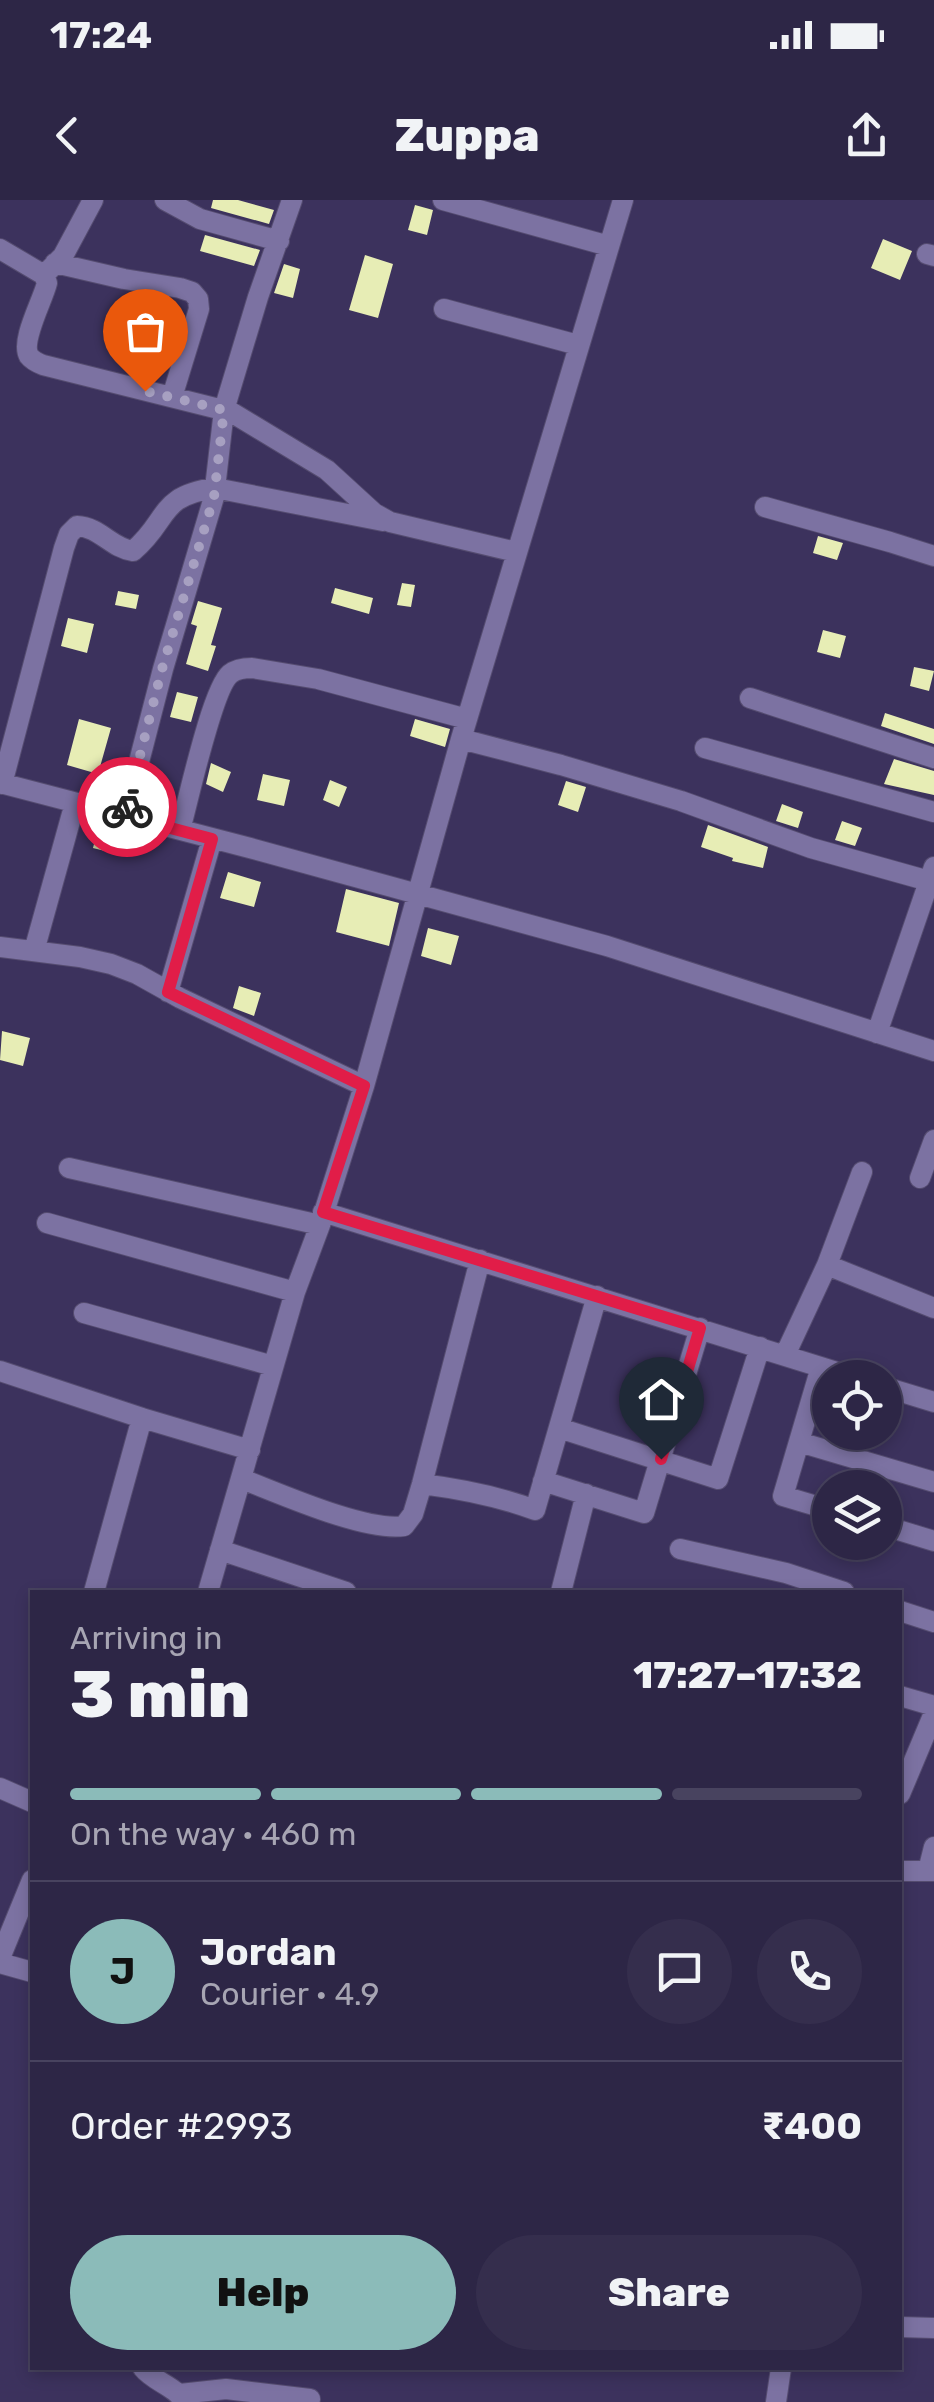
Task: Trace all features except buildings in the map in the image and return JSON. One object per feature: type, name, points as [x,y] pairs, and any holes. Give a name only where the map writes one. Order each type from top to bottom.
[{"type":"street","points":[[93,200],[76,234],[50,269],[26,341],[31,359],[43,366],[224,410],[327,470],[374,513],[390,522]]},
{"type":"street","points":[[165,200],[200,219],[279,240]]},
{"type":"street","points":[[125,816],[162,669],[215,488],[224,410],[292,200]]},
{"type":"street","points":[[442,200],[609,246]]},
{"type":"street","points":[[209,1590],[295,1292],[364,1086],[464,729],[623,200]]},
{"type":"street","points":[[0,249],[50,269],[192,292],[199,309],[172,397]]},
{"type":"street","points":[[444,309],[578,345]]},
{"type":"street","points":[[516,552],[390,522],[215,488],[194,491],[176,500],[133,551],[98,531],[77,526],[69,534],[1,784],[607,946],[934,1050]]},
{"type":"street","points":[[765,507],[934,556]]},
{"type":"street","points":[[180,830],[207,725],[231,672],[241,668],[318,679],[810,848],[932,874],[877,1033]]},
{"type":"street","points":[[750,698],[934,758]]},
{"type":"street","points":[[705,748],[934,812]]},
{"type":"street","points":[[34,951],[75,803]]},
{"type":"street","points":[[168,992],[212,839]]},
{"type":"street","points":[[0,947],[111,964],[364,1086]]},
{"type":"street","points":[[920,1178],[934,1140]]},
{"type":"street","points":[[69,1168],[321,1219],[480,1260],[812,1363]]},
{"type":"street","points":[[785,1355],[827,1265],[862,1172]]},
{"type":"street","points":[[47,1223],[295,1292]]},
{"type":"street","points":[[242,1480],[364,1523],[404,1526],[422,1484],[480,1260]]},
{"type":"street","points":[[827,1265],[934,1308]]},
{"type":"street","points":[[422,1484],[458,1488],[535,1510],[597,1296]]},
{"type":"street","points":[[84,1313],[273,1366]]},
{"type":"street","points":[[544,1480],[644,1513],[700,1328]]},
{"type":"street","points":[[559,1428],[718,1478],[760,1347]]},
{"type":"street","points":[[0,1371],[250,1450]]},
{"type":"street","points":[[902,1392],[934,1402]]},
{"type":"street","points":[[812,1397],[783,1496],[812,1505]]},
{"type":"street","points":[[95,1590],[142,1418]]},
{"type":"street","points":[[799,1442],[932,1475]]},
{"type":"street","points":[[562,1590],[586,1494]]},
{"type":"street","points":[[902,1531],[934,1540]]},
{"type":"street","points":[[680,1549],[838,1590]]},
{"type":"street","points":[[220,1550],[340,1590]]},
{"type":"street","points":[[902,1612],[934,1622]]},
{"type":"street","points":[[902,1697],[934,1709],[904,1768]]},
{"type":"street","points":[[0,1788],[30,1801]]},
{"type":"street","points":[[902,1871],[931,1871],[934,1847]]},
{"type":"street","points":[[30,1885],[0,1960],[30,1971]]},
{"type":"street","points":[[902,2327],[934,2328]]},
{"type":"street","points":[[145,2370],[182,2398],[226,2389],[310,2399]]},
{"type":"street","points":[[776,2402],[780,2370]]},
{"type":"way so far","points":[[127,807],[162,669],[214,497],[224,410],[145,391]]},
{"type":"route","points":[[127,807],[125,816],[212,839],[168,992],[364,1086],[323,1212],[700,1328],[661,1459]]}]
